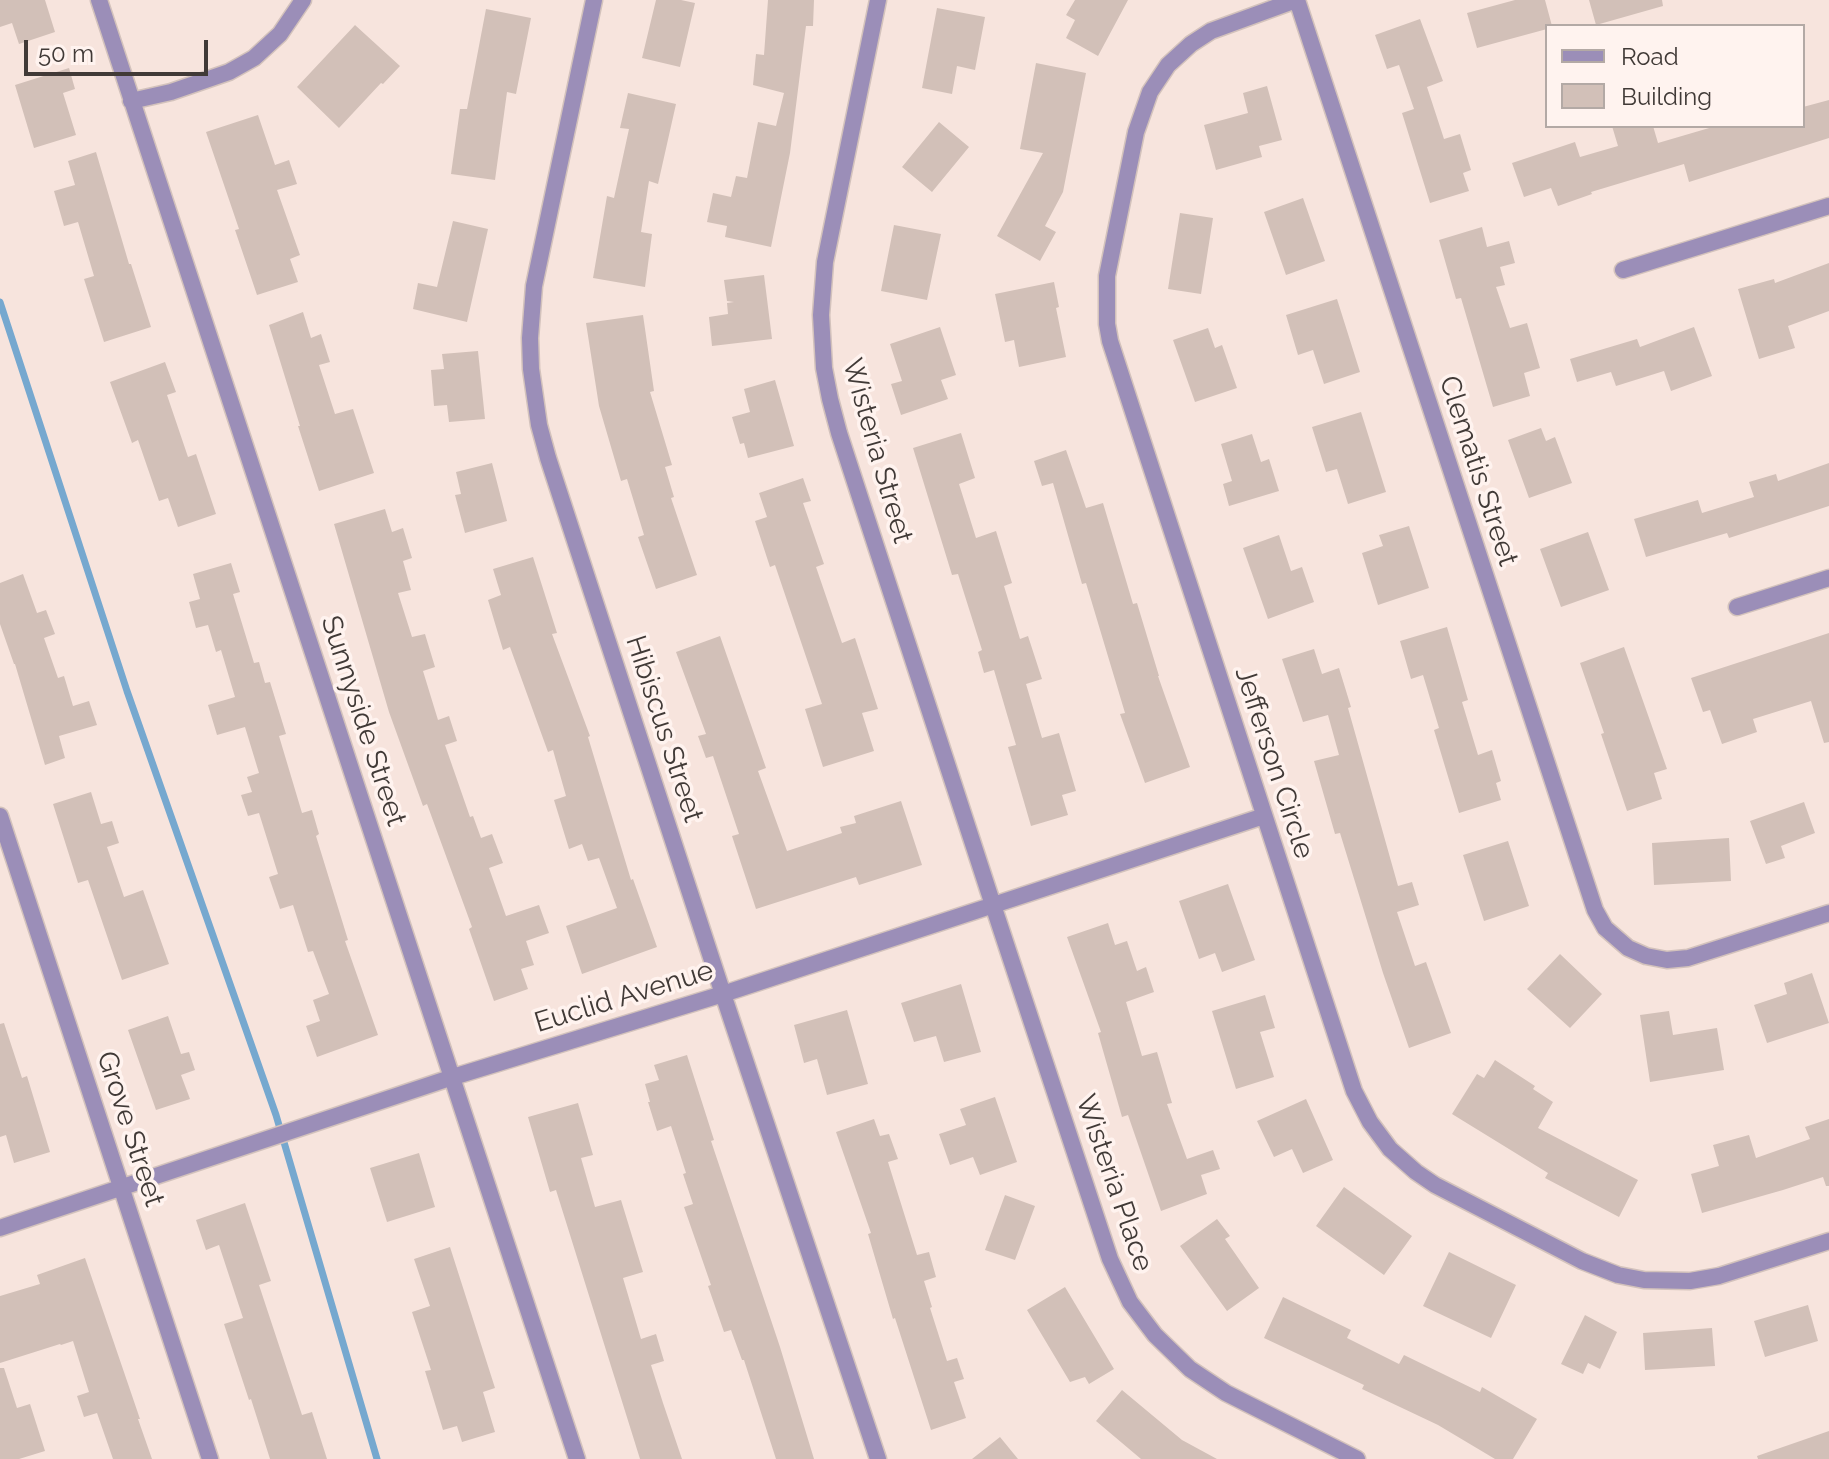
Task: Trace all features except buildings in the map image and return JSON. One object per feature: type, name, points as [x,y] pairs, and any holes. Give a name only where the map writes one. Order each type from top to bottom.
[{"type":"street","name":"Sunnyside Street","points":[[99,0],[577,1459]]},
{"type":"street","points":[[131,101],[171,92],[229,72],[254,58],[280,34],[303,0]]},
{"type":"street","name":"Hibiscus Street","points":[[594,0],[534,286],[531,369],[539,425],[723,994],[878,1459]]},
{"type":"street","name":"Wisteria Street","points":[[878,0],[825,262],[821,315],[824,368],[839,433],[993,905]]},
{"type":"street","name":"Jefferson Circle","points":[[1296,0],[1211,31],[1168,65],[1150,92],[1136,132],[1106,293],[1110,341],[1354,1091],[1370,1122],[1390,1149],[1416,1172],[1435,1185],[1582,1261],[1618,1275],[1644,1280],[1690,1281],[1719,1276],[1829,1241]]},
{"type":"street","name":"Clematis Street","points":[[1296,0],[1595,910],[1605,928],[1628,948],[1667,960],[1688,958],[1829,913]]},
{"type":"street","points":[[1623,270],[1829,206]]},
{"type":"street","points":[[1737,607],[1829,578]]},
{"type":"street","name":"Grove Street","points":[[0,816],[210,1459]]},
{"type":"street","name":"Euclid Avenue","points":[[0,1228],[453,1077],[723,994],[1264,816]]},
{"type":"street","name":"Wisteria Place","points":[[993,905],[1110,1259],[1130,1302],[1155,1335],[1190,1369],[1226,1393],[1357,1459]]},
{"type":"waterway","points":[[0,302],[127,691],[276,1115],[377,1459]]}]
